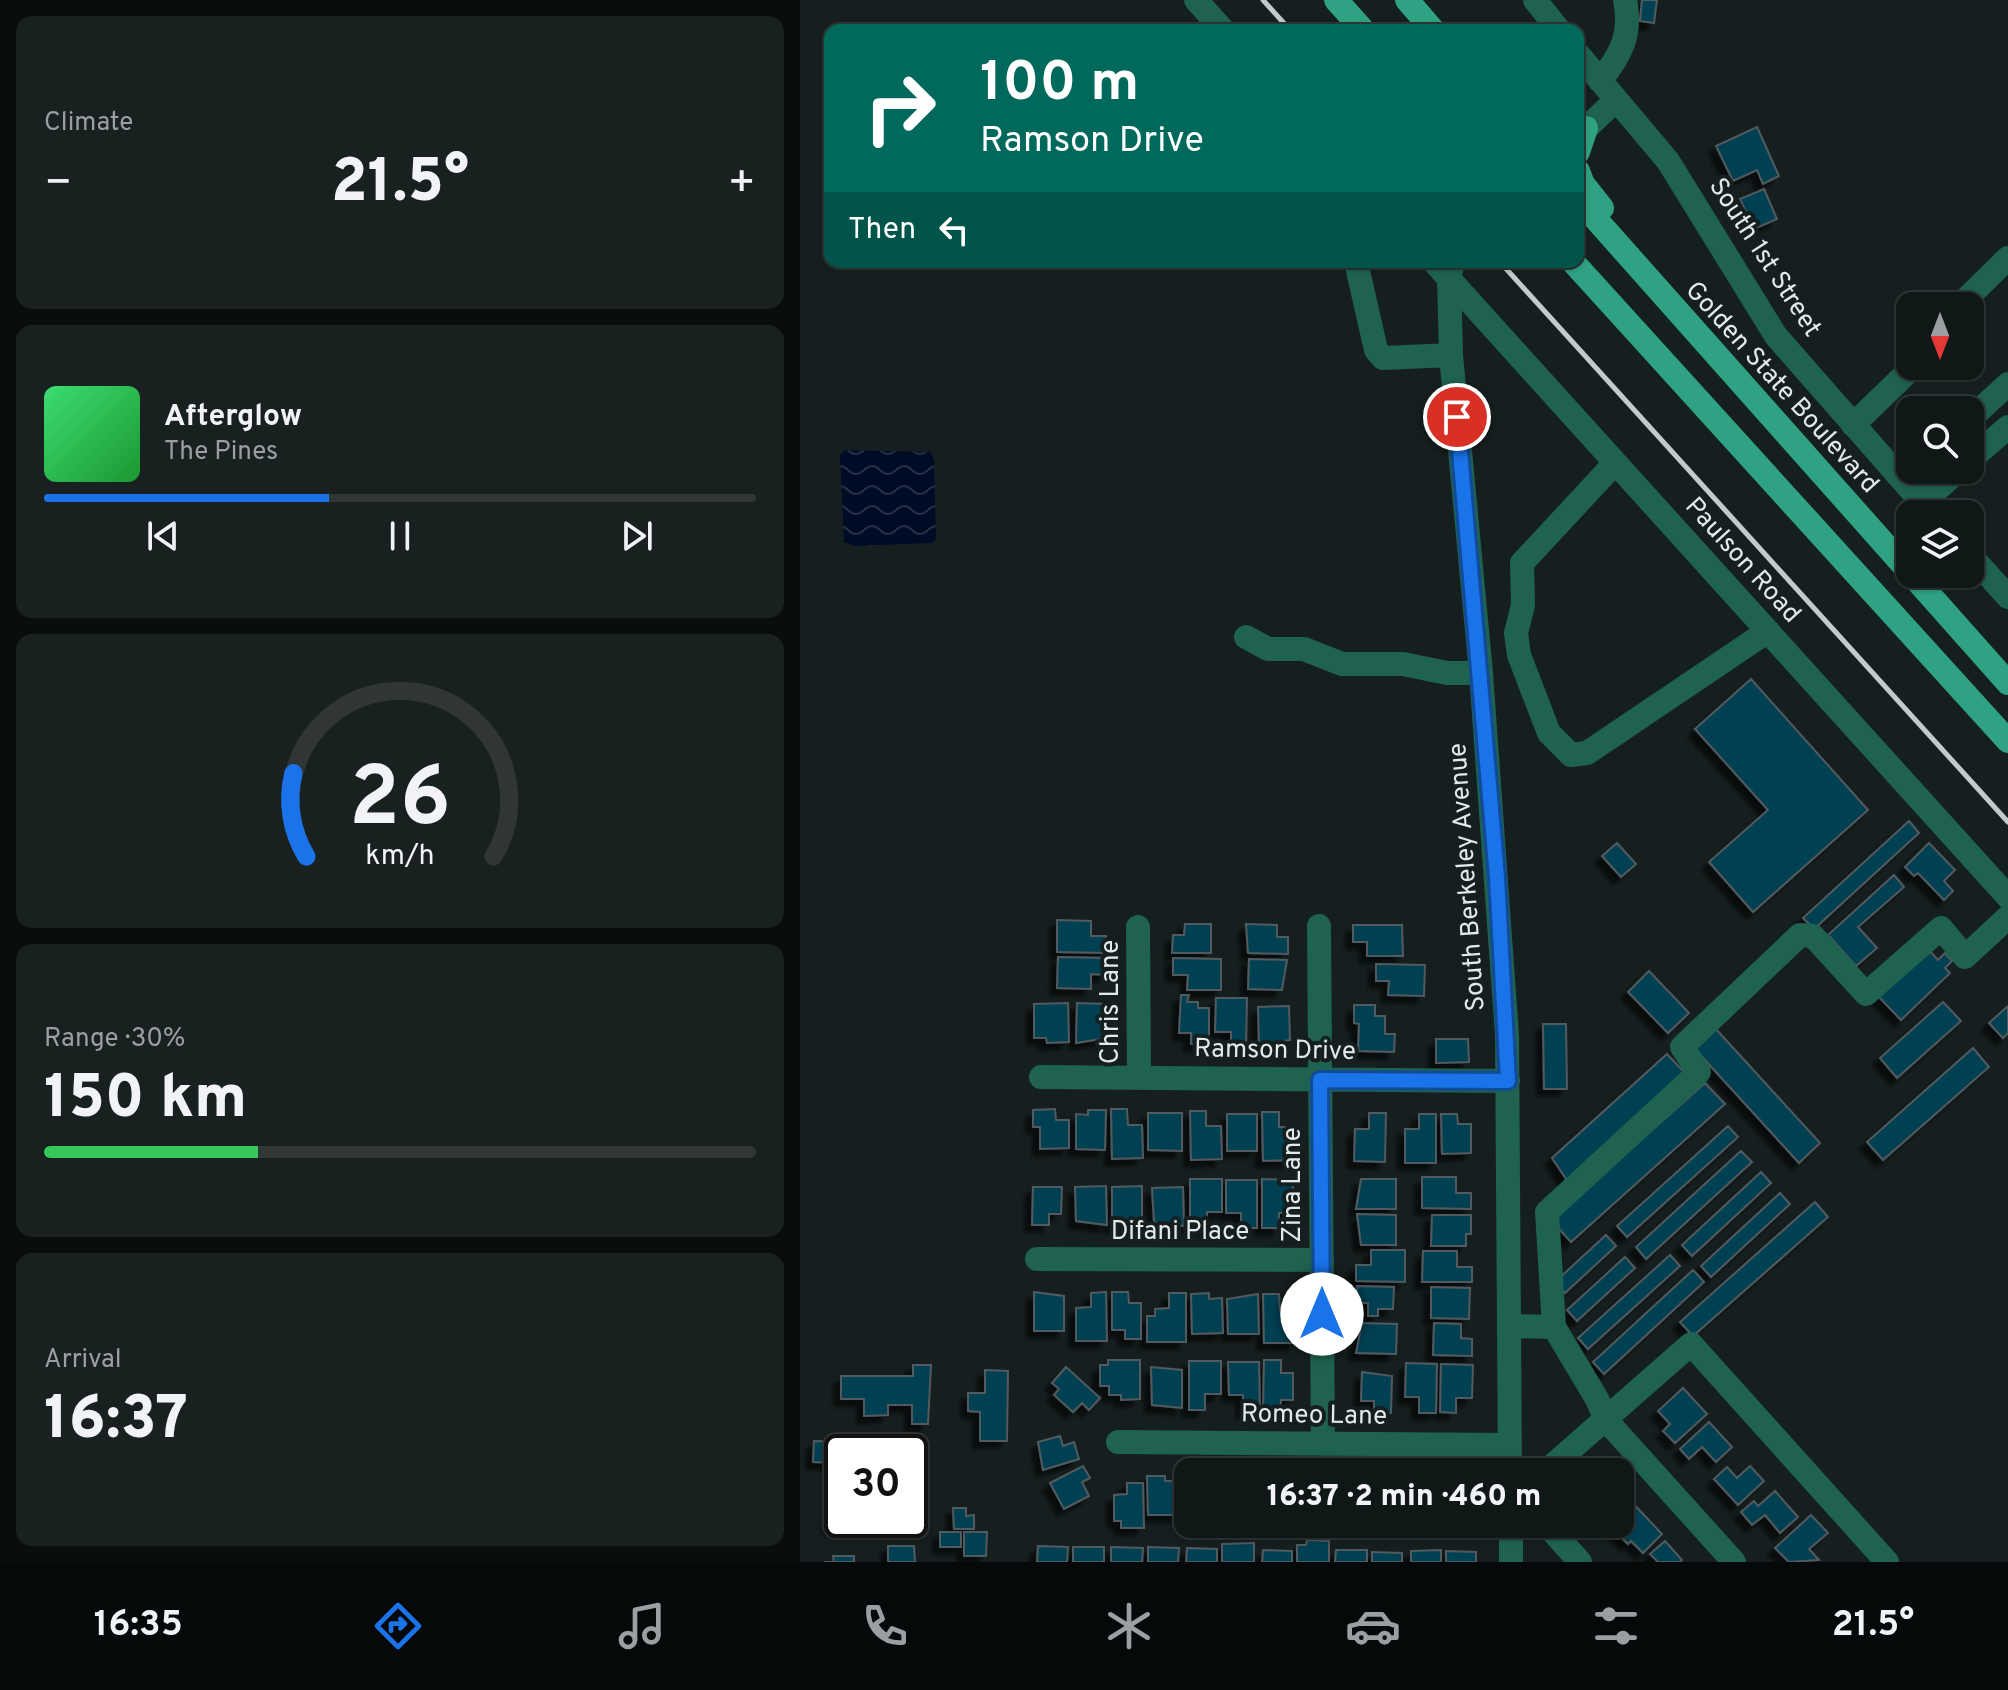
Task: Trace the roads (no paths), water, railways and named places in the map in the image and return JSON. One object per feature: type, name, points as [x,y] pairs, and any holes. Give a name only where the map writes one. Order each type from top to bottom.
[{"type":"main road","points":[[1336,0],[1358,24]]},
{"type":"main road","points":[[1407,0],[1428,24]]},
{"type":"main road","points":[[1584,183],[1629,239],[1631,260]]},
{"type":"main road","name":"Golden State Boulevard","points":[[1584,206],[2008,683]]},
{"type":"main road","points":[[1578,268],[2008,741]]},
{"type":"street","points":[[1196,0],[1218,24]]},
{"type":"street","points":[[1535,0],[1554,24]]},
{"type":"street","points":[[1600,81],[1622,50],[1629,26],[1625,0]]},
{"type":"street","name":"South 1st Street","points":[[1584,61],[1668,161],[1767,324],[1853,425],[1896,463]]},
{"type":"street","points":[[1584,128],[1616,100]]},
{"type":"street","points":[[1973,292],[2008,258]]},
{"type":"street","points":[[1357,268],[1376,350],[1383,358],[1451,355]]},
{"type":"street","name":"South Berkeley Avenue","points":[[1445,268],[1505,987],[1510,1458]]},
{"type":"street","name":"Paulson Road","points":[[1445,268],[1615,463],[2008,897]]},
{"type":"street","points":[[1853,425],[1900,380]]},
{"type":"street","points":[[1984,406],[2008,384]]},
{"type":"street","points":[[1984,447],[2008,427]]},
{"type":"street","points":[[1615,463],[1522,563],[1523,605],[1516,633],[1519,655],[1549,733],[1571,755],[1587,753],[1768,631]]},
{"type":"street","points":[[1934,500],[1948,484]]},
{"type":"street","points":[[1984,570],[2008,597]]},
{"type":"street","points":[[1246,637],[1268,649],[1304,649],[1342,664],[1403,664],[1447,673],[1481,673]]},
{"type":"street","points":[[1734,1562],[1606,1420],[1554,1327],[1547,1212],[1699,1072],[1682,1047],[1800,935],[1813,936],[1866,994],[1941,928],[1965,957],[2008,917]]},
{"type":"street","name":"Zina Lane","points":[[1319,926],[1323,1444]]},
{"type":"street","name":"Chris Lane","points":[[1138,927],[1139,1078]]},
{"type":"street","name":"Ramson Drive","points":[[1041,1077],[1508,1081]]},
{"type":"street","name":"Difani Place","points":[[1037,1259],[1322,1260]]},
{"type":"street","points":[[1509,1326],[1554,1327]]},
{"type":"street","points":[[1561,1458],[1691,1344],[1887,1562]]},
{"type":"street","name":"Romeo Lane","points":[[1118,1442],[1510,1445]]},
{"type":"street","points":[[1511,1538],[1511,1562]]},
{"type":"street","points":[[1559,1538],[1580,1562]]},
{"type":"water","points":[[845,450],[930,452],[934,460],[936,539],[932,543],[855,546],[844,542],[840,455]]},
{"type":"railway","points":[[1263,0],[1285,24]]},
{"type":"railway","points":[[1505,268],[2008,822]]}]
